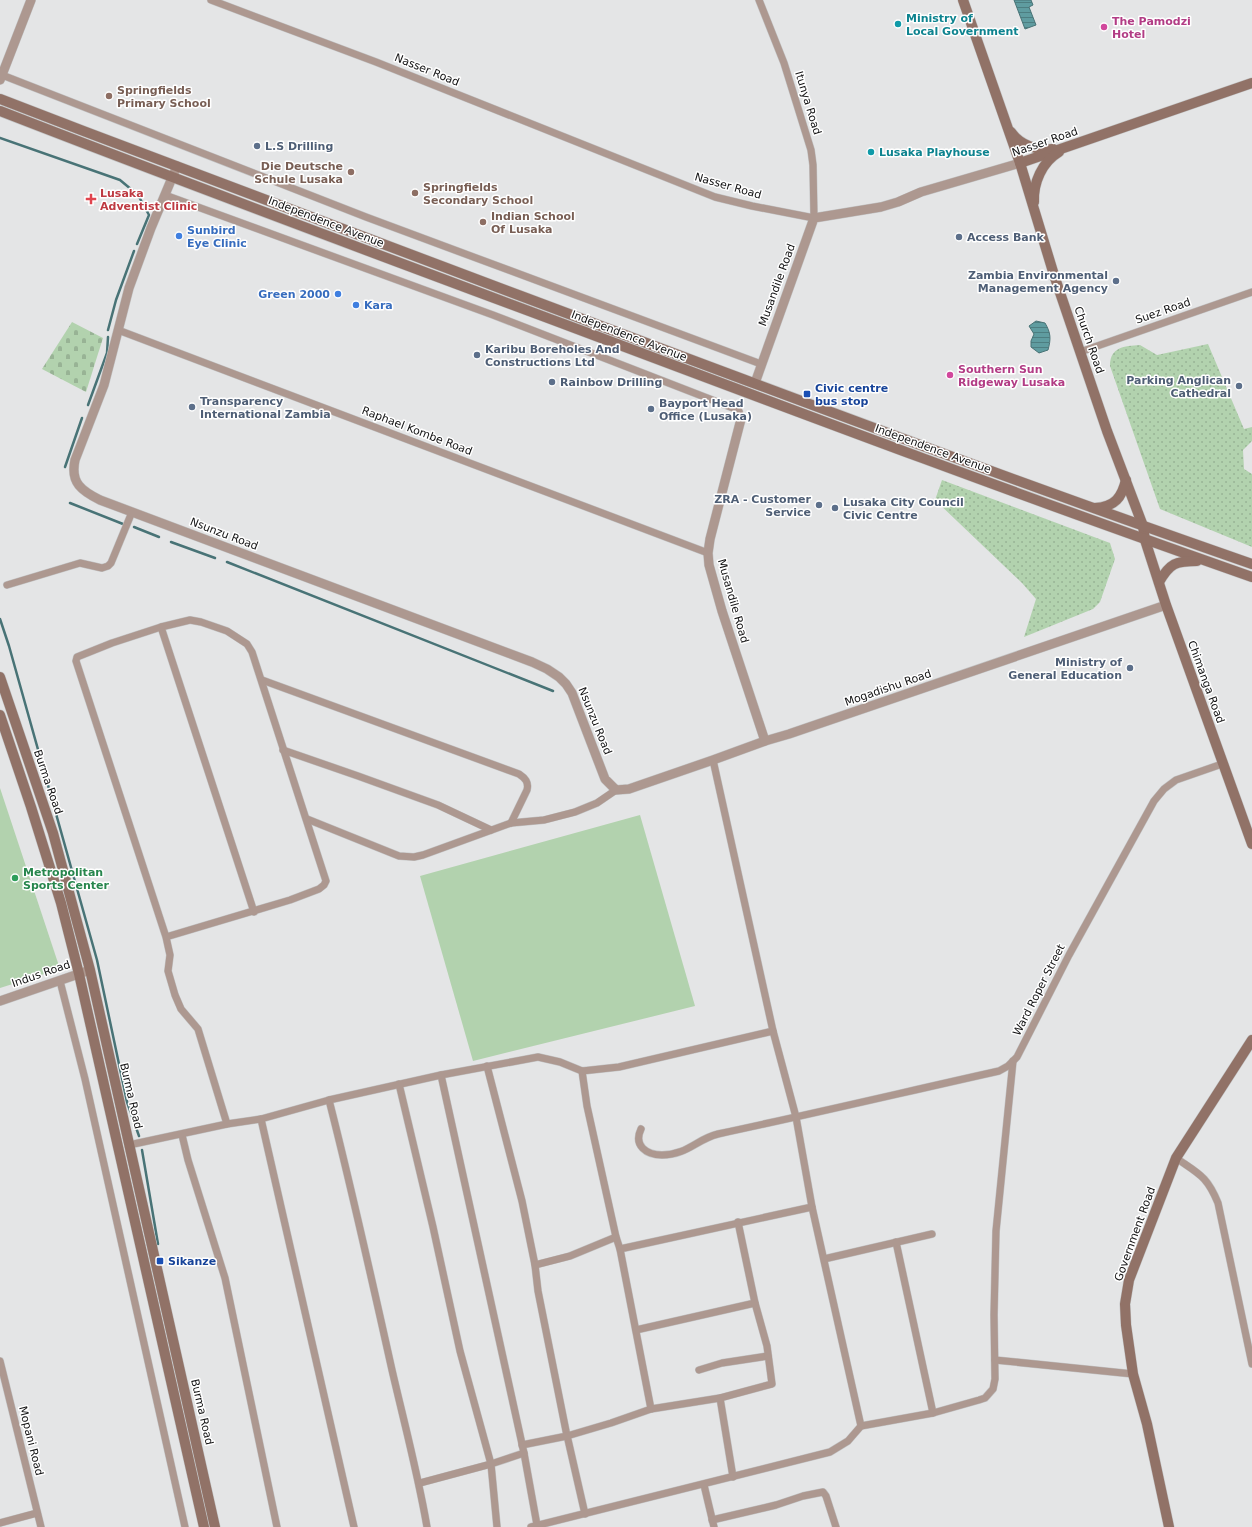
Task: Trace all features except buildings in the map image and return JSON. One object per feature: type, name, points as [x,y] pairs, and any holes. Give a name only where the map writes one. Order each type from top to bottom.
[{"type":"main road","name":"Church Road","points":[[963,0],[1020,164],[1034,211],[1107,431],[1143,526]]},
{"type":"main road","name":"Nasser Road","points":[[1020,164],[1252,83]]},
{"type":"main road","name":"Independence Avenue","points":[[0,99],[754,383],[1093,508],[1252,564]]},
{"type":"main road","name":"Independence Avenue","points":[[0,111],[172,178],[848,431],[1145,540],[1252,577]]},
{"type":"main road","points":[[1006,125],[1016,139],[1033,148],[1051,150],[1069,146]]},
{"type":"main road","points":[[1034,211],[1034,195],[1037,180],[1044,166],[1055,154],[1069,146]]},
{"type":"main road","points":[[1093,508],[1110,504],[1117,500],[1123,492],[1126,480]]},
{"type":"main road","name":"Chimanga Road","points":[[1143,526],[1145,540],[1158,582],[1222,764],[1252,844]]},
{"type":"main road","points":[[1158,582],[1166,570],[1174,564],[1182,561],[1205,561]]},
{"type":"main road","name":"Burma Road","points":[[0,677],[53,833],[90,970],[215,1527]]},
{"type":"main road","points":[[0,715],[61,903],[79,974],[204,1527]]},
{"type":"main road","name":"Government Road","points":[[1168,1527],[1147,1424],[1133,1374],[1126,1325],[1125,1304],[1129,1280],[1176,1158],[1252,1040]]},
{"type":"street","points":[[31,0],[1,78],[366,217],[761,364]]},
{"type":"street","name":"Nasser Road","points":[[211,0],[376,62],[715,196],[752,206],[814,218],[882,207],[898,202],[920,192],[1020,164]]},
{"type":"street","name":"Itunya Road","points":[[759,0],[784,63],[811,150],[813,165],[814,218]]},
{"type":"street","name":"Nsunzu Road","points":[[177,166],[129,288],[104,385],[75,460],[73,473],[79,486],[86,493],[132,512],[377,605],[489,645],[547,669],[566,684],[572,693],[605,779],[616,790]]},
{"type":"street","points":[[165,195],[485,313],[733,408],[739,411],[741,419]]},
{"type":"street","name":"Musandile Road","points":[[754,383],[814,218]]},
{"type":"street","name":"Suez Road","points":[[1080,352],[1252,292]]},
{"type":"street","name":"Raphael Kombe Road","points":[[118,330],[708,553]]},
{"type":"street","name":"Musandile Road","points":[[741,419],[708,553],[709,566],[722,611],[765,741]]},
{"type":"street","points":[[7,585],[80,564],[97,568],[108,566],[111,563],[132,512]]},
{"type":"street","name":"Mogadishu Road","points":[[616,790],[629,789],[1166,604]]},
{"type":"street","points":[[166,937],[254,912],[319,889],[325,883],[326,878],[252,652],[247,644],[233,634],[201,622],[190,620],[161,627],[112,643],[77,657],[76,661],[166,937],[171,962],[168,970],[175,994],[181,1009],[198,1029],[227,1124]]},
{"type":"street","points":[[161,627],[254,912]]},
{"type":"street","points":[[262,680],[519,774],[524,778],[528,785],[527,790],[510,823]]},
{"type":"street","points":[[283,750],[438,805],[491,830]]},
{"type":"street","points":[[713,760],[773,1031],[796,1117],[812,1207],[861,1426]]},
{"type":"street","name":"Ward Roper Street","points":[[641,1129],[639,1133],[639,1140],[644,1150],[648,1153],[670,1155],[689,1149],[712,1136],[999,1071],[1008,1066],[1016,1057],[1035,1023],[1111,876],[1156,798],[1164,789],[1176,780],[1222,764]]},
{"type":"street","points":[[306,819],[392,854],[406,857],[423,855],[510,823],[553,819],[597,803],[616,790]]},
{"type":"street","name":"Indus Road","points":[[0,1001],[90,970]]},
{"type":"street","points":[[60,981],[85,1079],[185,1527]]},
{"type":"street","points":[[129,1146],[261,1118],[329,1100],[399,1084],[538,1057],[560,1062],[582,1070],[619,1067],[773,1031]]},
{"type":"street","points":[[441,1075],[523,1449],[534,1526],[704,1485],[830,1452],[848,1441],[861,1426],[933,1413],[979,1400],[989,1394],[994,1385],[996,1230],[1013,1061]]},
{"type":"street","points":[[488,1066],[522,1201],[535,1265],[538,1291],[567,1436],[585,1514]]},
{"type":"street","points":[[582,1070],[587,1106],[620,1249],[651,1409]]},
{"type":"street","points":[[399,1084],[433,1227],[460,1351],[491,1464],[496,1527]]},
{"type":"street","points":[[329,1100],[350,1180],[392,1370],[420,1483],[427,1527]]},
{"type":"street","points":[[261,1118],[354,1527]]},
{"type":"street","points":[[182,1135],[188,1160],[225,1278],[277,1527]]},
{"type":"street","points":[[1176,1158],[1205,1179],[1213,1189],[1218,1203],[1252,1364]]},
{"type":"street","points":[[620,1249],[812,1207]]},
{"type":"street","points":[[420,1483],[491,1464],[523,1449],[611,1423],[651,1409],[720,1398],[772,1384],[768,1356],[738,1222]]},
{"type":"street","points":[[824,1259],[932,1234]]},
{"type":"street","points":[[535,1265],[570,1256],[616,1237]]},
{"type":"street","points":[[896,1242],[933,1413]]},
{"type":"street","points":[[636,1330],[755,1303]]},
{"type":"street","points":[[699,1370],[722,1363],[768,1356]]},
{"type":"street","points":[[995,1360],[1133,1374]]},
{"type":"street","name":"Mopani Road","points":[[0,1361],[41,1527]]},
{"type":"street","points":[[720,1398],[733,1477]]},
{"type":"street","points":[[704,1485],[713,1523],[803,1496],[822,1492],[826,1496],[836,1527]]},
{"type":"street","points":[[0,1523],[37,1513]]},
{"type":"green space","points":[[72,322],[103,338],[86,392],[42,369]]},
{"type":"green space","points":[[1208,344],[1244,429],[1252,427],[1252,441],[1243,450],[1244,469],[1252,474],[1252,547],[1160,509],[1110,366],[1112,355],[1115,351],[1123,347],[1140,345],[1157,355]]},
{"type":"green space","points":[[942,480],[1110,543],[1115,559],[1100,602],[1093,609],[1024,637],[1036,599],[1022,583],[935,500]]},
{"type":"green space","name":"Metropolitan Sports Center","points":[[0,788],[60,969],[0,988]]},
{"type":"green space","points":[[640,815],[695,1006],[473,1061],[420,876]]},
{"type":"water","points":[[1014,0],[1031,0],[1033,5],[1029,7],[1036,25],[1025,29]]},
{"type":"water","points":[[1036,321],[1045,323],[1050,336],[1048,350],[1039,353],[1031,347],[1031,341],[1034,334],[1029,326]]},
{"type":"waterway","points":[[0,138],[120,180],[138,195],[149,215],[137,244]]},
{"type":"waterway","points":[[108,330],[116,300],[134,251]]},
{"type":"waterway","points":[[88,405],[107,353],[108,337]]},
{"type":"waterway","points":[[65,467],[82,418]]},
{"type":"waterway","points":[[70,503],[123,524]]},
{"type":"waterway","points":[[134,527],[159,537]]},
{"type":"waterway","points":[[171,542],[215,558]]},
{"type":"waterway","points":[[227,562],[553,691]]},
{"type":"waterway","points":[[0,619],[9,646],[97,960],[127,1102],[139,1136]]},
{"type":"waterway","points":[[142,1150],[158,1244]]},
{"type":"place","name":"Ministry of Local Government","points":[[898,24]]},
{"type":"place","name":"The Pamodzi Hotel","points":[[1104,27]]},
{"type":"place","name":"Springfields Primary School","points":[[109,96]]},
{"type":"place","name":"L.S Drilling","points":[[257,146]]},
{"type":"place","name":"Lusaka Playhouse","points":[[871,152]]},
{"type":"place","name":"Die Deutsche Schule Lusaka","points":[[351,172]]},
{"type":"place","name":"Springfields Secondary School","points":[[415,193]]},
{"type":"place","name":"Lusaka Adventist Clinic","points":[[91,199]]},
{"type":"place","name":"Indian School Of Lusaka","points":[[483,222]]},
{"type":"place","name":"Sunbird Eye Clinic","points":[[179,236]]},
{"type":"place","name":"Access Bank","points":[[959,237]]},
{"type":"place","name":"Zambia Environmental Management Agency","points":[[1116,281]]},
{"type":"place","name":"Green 2000","points":[[338,294]]},
{"type":"place","name":"Kara","points":[[356,305]]},
{"type":"place","name":"Karibu Boreholes And Constructions Ltd","points":[[477,355]]},
{"type":"place","name":"Southern Sun Ridgeway Lusaka","points":[[950,375]]},
{"type":"place","name":"Rainbow Drilling","points":[[552,382]]},
{"type":"place","name":"Parking Anglican Cathedral","points":[[1239,386]]},
{"type":"place","name":"Civic centre bus stop","points":[[807,394]]},
{"type":"place","name":"Transparency International Zambia","points":[[192,407]]},
{"type":"place","name":"Bayport Head Office (Lusaka)","points":[[651,409]]},
{"type":"place","name":"ZRA - Customer Service","points":[[819,505]]},
{"type":"place","name":"Lusaka City Council Civic Centre","points":[[835,508]]},
{"type":"place","name":"Ministry of General Education","points":[[1130,668]]},
{"type":"place","name":"Metropolitan Sports Center","points":[[15,878]]},
{"type":"place","name":"Sikanze","points":[[160,1261]]}]
